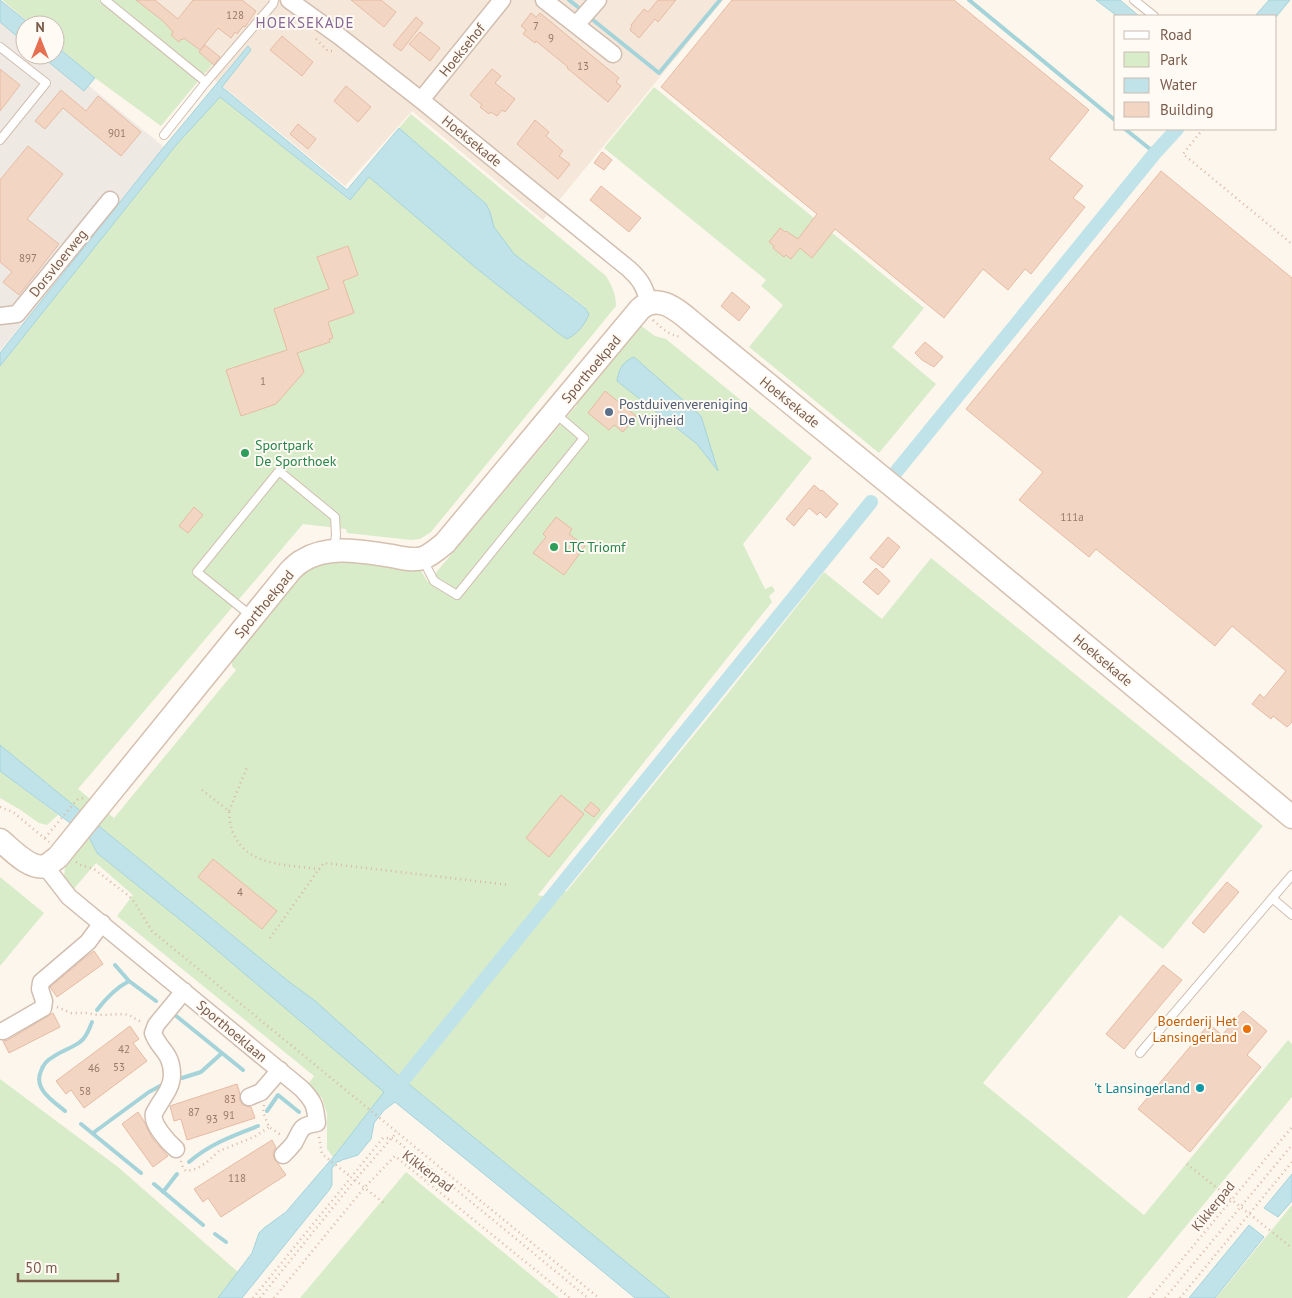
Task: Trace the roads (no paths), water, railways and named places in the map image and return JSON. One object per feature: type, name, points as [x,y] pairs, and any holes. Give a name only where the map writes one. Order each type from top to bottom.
[{"type":"street","name":"Hoeksekade","points":[[289,0],[421,100],[635,274],[644,287],[648,303],[656,302],[671,306],[699,328],[950,533],[1292,817]]},
{"type":"street","name":"Hoeksehof","points":[[421,100],[502,0]]},
{"type":"street","points":[[544,0],[586,13],[613,54]]},
{"type":"street","name":"Dorsvloerweg","points":[[0,316],[16,314],[110,200]]},
{"type":"street","name":"Sporthoekpad","points":[[54,859],[68,827],[253,617],[290,571],[301,561],[334,551],[355,551],[409,559],[422,558],[433,553],[445,543],[640,309],[648,303]]},
{"type":"street","points":[[0,840],[28,863],[37,866],[54,859]]},
{"type":"street","name":"Sporthoeklaan","points":[[54,859],[70,897],[280,1070],[312,1099],[315,1106],[317,1124],[310,1124],[298,1132],[295,1141],[286,1152]]},
{"type":"street","points":[[3,1030],[43,1008],[44,1002],[40,990],[41,982],[88,942],[102,924]]},
{"type":"street","name":"Sporthoeklaan","points":[[176,1149],[167,1140],[154,1120],[154,1114],[171,1084],[172,1074],[165,1050],[153,1033],[154,1028],[184,991]]},
{"type":"street","name":"Sporthoeklaan","points":[[255,1094],[280,1070]]},
{"type":"lane","points":[[106,0],[195,75],[206,82]]},
{"type":"lane","points":[[164,135],[206,82],[273,4],[274,0]]},
{"type":"lane","points":[[297,0],[304,0]]},
{"type":"lane","points":[[1134,0],[1153,15]]},
{"type":"lane","points":[[0,47],[46,83],[0,140]]},
{"type":"lane","points":[[422,558],[434,581],[456,595],[584,438],[554,413]]},
{"type":"lane","points":[[253,617],[196,572],[279,471],[335,518],[336,535],[334,551]]},
{"type":"lane","points":[[1140,1053],[1292,875]]},
{"type":"lane","points":[[1272,898],[1292,915]]},
{"type":"water","points":[[0,0],[19,15],[15,15],[15,35],[0,22]]},
{"type":"water","points":[[1096,0],[1120,0],[1138,15],[1116,15]]},
{"type":"water","points":[[1269,0],[1290,0],[1277,16],[1256,15]]},
{"type":"water","points":[[248,46],[251,50],[222,87],[347,190],[399,128],[486,204],[494,227],[514,254],[585,308],[589,314],[581,328],[567,339],[476,268],[369,177],[350,200],[220,97],[177,144],[0,366],[0,353],[159,153]]},
{"type":"water","points":[[65,53],[95,78],[84,91],[52,65],[65,65]]},
{"type":"water","points":[[634,357],[701,416],[718,471],[697,444],[617,381],[622,366]]},
{"type":"water","points":[[0,745],[288,981],[314,1000],[399,1076],[670,1298],[635,1298],[395,1102],[384,1110],[374,1123],[371,1139],[358,1155],[338,1161],[332,1168],[332,1185],[330,1189],[242,1298],[218,1298],[252,1253],[259,1233],[286,1212],[335,1155],[384,1092],[193,930],[97,853],[89,837],[0,771]]},
{"type":"water","points":[[1292,1174],[1292,1201],[1278,1217],[1264,1208]]},
{"type":"water","points":[[1249,1225],[1264,1237],[1215,1298],[1189,1298]]},
{"type":"waterway","points":[[569,0],[583,11]]},
{"type":"waterway","points":[[588,16],[659,73],[720,0]]},
{"type":"waterway","points":[[969,0],[1114,119]]},
{"type":"waterway","points":[[1126,130],[1155,153]]},
{"type":"waterway","points":[[896,472],[1155,153],[1176,130]]},
{"type":"waterway","points":[[392,1094],[871,502]]},
{"type":"waterway","points":[[115,965],[129,981],[156,1001]]},
{"type":"waterway","points":[[97,1010],[104,1001],[129,981]]},
{"type":"waterway","points":[[175,1015],[243,1070]]},
{"type":"waterway","points":[[65,1111],[50,1099],[42,1089],[39,1077],[44,1065],[49,1060],[82,1040],[88,1033],[92,1022]]},
{"type":"waterway","points":[[182,1078],[201,1072],[222,1053]]},
{"type":"waterway","points":[[93,1133],[149,1092],[162,1085]]},
{"type":"waterway","points":[[267,1111],[278,1095],[299,1112]]},
{"type":"waterway","points":[[81,1124],[141,1173]]},
{"type":"waterway","points":[[189,1162],[213,1145],[258,1126]]},
{"type":"waterway","points":[[163,1192],[177,1174]]},
{"type":"waterway","points":[[154,1184],[203,1225]]},
{"type":"waterway","points":[[215,1234],[226,1242]]},
{"type":"place","name":"Postduivenvereniging De Vrijheid","points":[[609,412]]},
{"type":"place","name":"Sportpark De Sporthoek","points":[[245,453]]},
{"type":"place","name":"LTC Triomf","points":[[554,547]]},
{"type":"place","name":"Boerderij Het Lansingerland","points":[[1247,1029]]},
{"type":"place","name":"'t Lansingerland","points":[[1200,1088]]},
{"type":"district","name":"HOEKSEKADE","points":[[305,22]]}]
